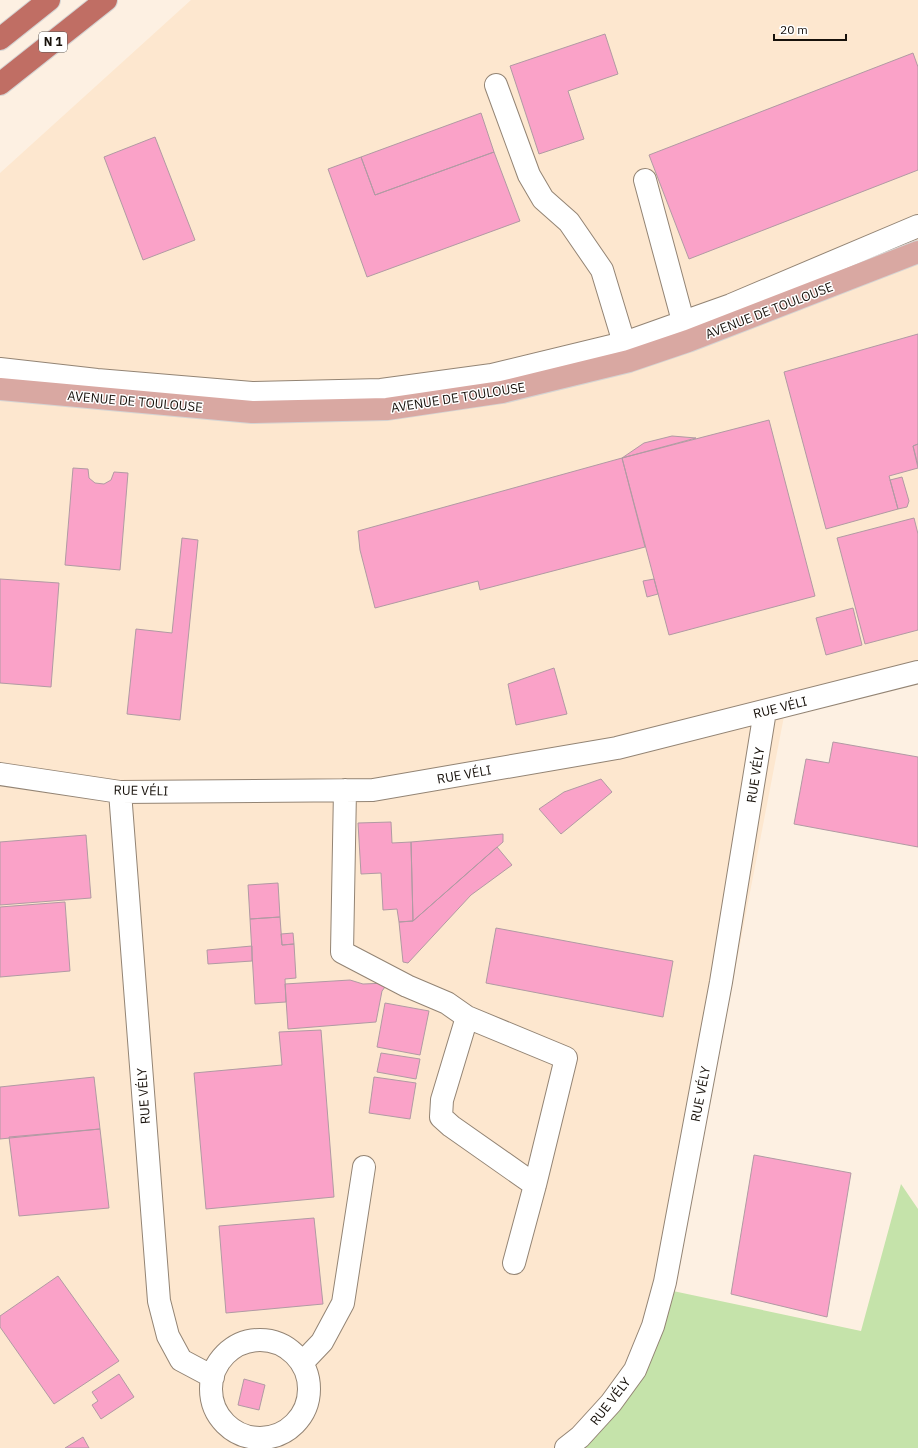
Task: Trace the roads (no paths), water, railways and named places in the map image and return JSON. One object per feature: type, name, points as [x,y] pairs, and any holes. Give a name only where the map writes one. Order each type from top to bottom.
[{"type":"highway","name":"N 1","points":[[0,39],[49,0]]},
{"type":"highway","name":"N 1","points":[[0,84],[106,0]]},
{"type":"main road","name":"AVENUE DE TOULOUSE","points":[[0,389],[252,412],[388,408],[502,392],[686,332],[918,252]]},
{"type":"street","points":[[0,369],[97,380],[252,394],[381,390],[492,375],[626,352],[602,270],[569,222],[543,199],[529,175],[496,85]]},
{"type":"street","points":[[645,180],[686,332],[731,305],[918,226]]},
{"type":"street","name":"RUE VÉLI","points":[[0,774],[120,792],[373,790],[617,748],[918,672]]},
{"type":"street","name":"RUE VÉLY","points":[[566,1448],[580,1437],[615,1397],[634,1370],[653,1326],[665,1282],[721,982],[765,711]]},
{"type":"street","points":[[345,790],[342,952],[407,986],[447,1003],[467,1016],[566,1058],[536,1185],[514,1263]]},
{"type":"street","name":"RUE VÉLY","points":[[120,792],[159,1301],[168,1336],[180,1360],[213,1377]]},
{"type":"street","points":[[467,1016],[442,1100],[442,1117],[451,1126],[536,1185]]},
{"type":"street","points":[[302,1363],[322,1342],[343,1303],[364,1167]]},
{"type":"street","points":[[248,1341],[272,1341],[284,1346],[294,1353],[302,1363],[307,1374],[309,1386],[308,1399],[304,1411],[297,1421],[288,1429],[277,1435],[268,1443],[240,1433],[228,1425],[220,1415],[214,1403],[212,1390],[213,1377],[226,1354],[236,1346],[248,1341]]}]
